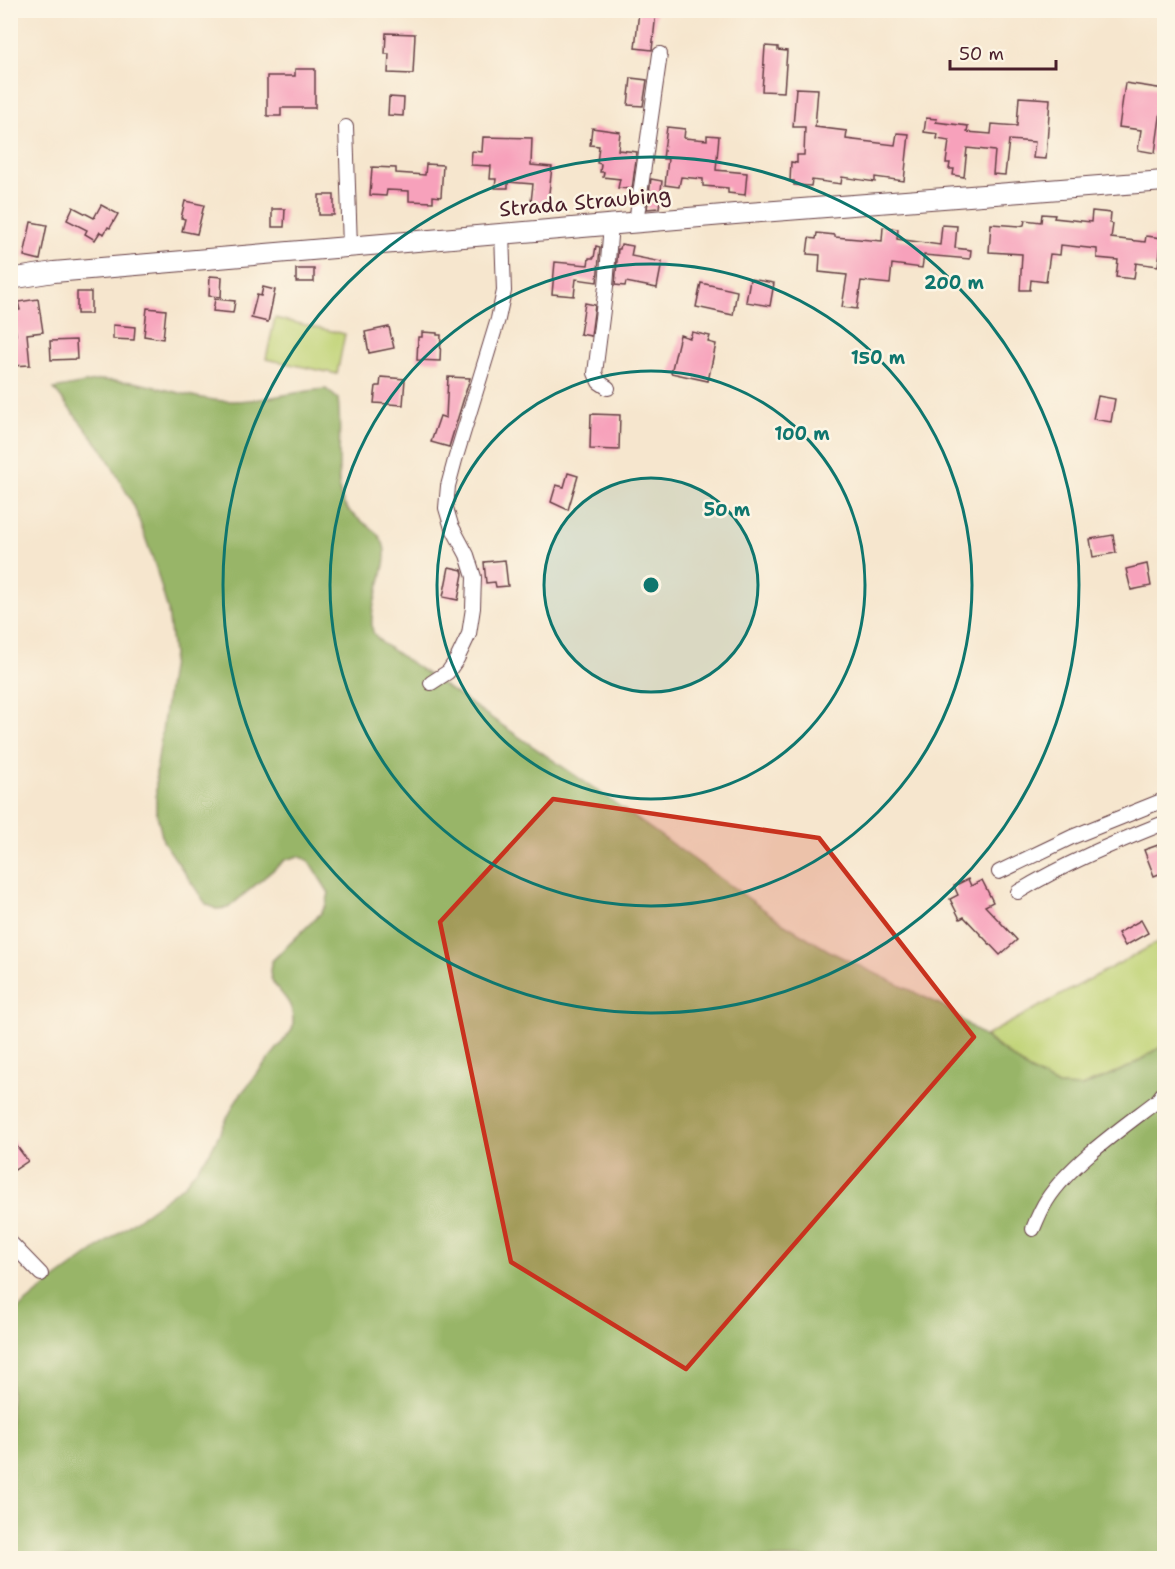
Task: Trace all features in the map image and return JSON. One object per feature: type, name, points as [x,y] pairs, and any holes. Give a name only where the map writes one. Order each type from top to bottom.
[{"type":"main road","name":"Strada Straubing","points":[[10,279],[54,272],[502,233],[1164,181]]},
{"type":"street","points":[[636,222],[660,54]]},
{"type":"street","points":[[346,127],[350,247]]},
{"type":"street","points":[[608,388],[598,382],[595,373],[606,286],[610,224]]},
{"type":"street","points":[[431,683],[448,672],[469,634],[474,577],[446,508],[450,477],[498,319],[504,291],[502,233]]},
{"type":"street","points":[[999,872],[1072,837],[1164,800]]},
{"type":"street","points":[[1018,892],[1046,875],[1101,848],[1164,823]]},
{"type":"street","points":[[1033,1229],[1047,1200],[1063,1180],[1096,1149],[1157,1101],[1164,1092]]},
{"type":"street","points":[[10,1242],[41,1274]]},
{"type":"highlighted area","points":[[553,799],[819,838],[974,1037],[686,1369],[511,1262],[440,922]]},
{"type":"green space","points":[[275,318],[345,334],[337,374],[266,359]]},
{"type":"green space","points":[[100,380],[133,382],[193,396],[229,401],[253,400],[326,389],[338,399],[339,491],[342,500],[346,508],[380,537],[384,545],[384,564],[372,614],[373,632],[382,643],[595,789],[783,923],[831,952],[943,1006],[1029,1070],[1058,1086],[1082,1087],[1129,1067],[1164,1045],[1164,1558],[11,1558],[11,1315],[54,1280],[184,1185],[210,1152],[237,1099],[292,1030],[291,1007],[272,979],[270,971],[272,961],[321,913],[329,893],[309,861],[299,856],[285,860],[228,908],[216,909],[206,904],[163,841],[156,810],[156,773],[173,654],[168,611],[156,568],[134,506],[104,452],[54,389]]},
{"type":"green space","points":[[1164,939],[1164,1045],[1129,1067],[1081,1087],[1058,1086],[1029,1070],[985,1036]]},
{"type":"building","points":[[639,11],[656,13],[652,50],[635,48]]},
{"type":"building","points":[[386,33],[415,34],[413,74],[388,73],[389,54],[385,54]]},
{"type":"building","points":[[765,46],[778,47],[778,50],[787,51],[784,92],[762,91]]},
{"type":"building","points":[[295,69],[315,69],[315,108],[281,108],[281,116],[267,116],[267,76],[295,76]]},
{"type":"building","points":[[631,78],[647,80],[643,106],[628,105]]},
{"type":"building","points":[[1125,83],[1164,89],[1155,153],[1138,150],[1141,130],[1119,127]]},
{"type":"building","points":[[796,88],[818,89],[815,127],[847,131],[846,139],[895,145],[897,133],[909,134],[904,181],[875,177],[875,182],[842,177],[841,184],[812,180],[811,186],[794,185],[794,181],[790,181],[791,162],[797,163],[797,155],[804,155],[805,127],[793,127]]},
{"type":"building","points":[[389,97],[404,98],[403,116],[388,115]]},
{"type":"building","points":[[1019,97],[1050,99],[1046,159],[1033,158],[1035,142],[1009,140],[1005,175],[993,174],[995,151],[967,148],[964,177],[953,175],[954,169],[949,169],[950,163],[946,163],[949,141],[937,139],[938,134],[924,132],[926,118],[937,119],[936,122],[968,126],[967,132],[991,134],[992,124],[1017,126]]},
{"type":"building","points":[[667,127],[685,129],[684,138],[707,140],[707,135],[719,136],[716,170],[747,173],[745,195],[728,193],[728,188],[703,186],[703,179],[681,177],[679,187],[665,185],[668,159],[663,159]]},
{"type":"building","points":[[592,128],[620,132],[618,150],[637,152],[632,189],[618,188],[620,179],[603,177],[604,172],[600,172],[601,164],[597,163],[599,146],[590,145]]},
{"type":"building","points":[[483,137],[532,138],[531,165],[552,167],[547,210],[536,208],[536,202],[531,202],[533,184],[508,182],[508,188],[495,188],[496,179],[490,179],[491,166],[471,165],[472,151],[482,152]]},
{"type":"building","points":[[426,164],[443,165],[441,197],[433,196],[433,202],[409,201],[409,191],[387,190],[386,196],[370,195],[372,167],[396,168],[396,173],[425,175]]},
{"type":"building","points":[[651,179],[662,181],[659,208],[647,209]]},
{"type":"building","points":[[319,195],[334,195],[334,215],[319,215]]},
{"type":"building","points":[[185,201],[204,205],[197,234],[182,231],[185,219],[181,218]]},
{"type":"building","points":[[101,205],[118,214],[110,228],[108,227],[104,234],[100,232],[95,240],[85,234],[87,230],[67,220],[73,207],[94,218]]},
{"type":"building","points":[[272,209],[285,209],[284,227],[272,227]]},
{"type":"building","points":[[1092,211],[1111,213],[1110,223],[1113,224],[1111,238],[1145,242],[1146,236],[1162,238],[1158,266],[1136,263],[1134,279],[1116,277],[1118,260],[1097,258],[1097,249],[1061,245],[1060,255],[1050,254],[1046,282],[1031,280],[1030,290],[1020,290],[1022,254],[989,252],[991,224],[1020,226],[1024,225],[1025,220],[1041,222],[1042,214],[1055,215],[1054,218],[1091,222]]},
{"type":"building","points":[[31,222],[47,225],[40,260],[24,256]]},
{"type":"building","points":[[942,225],[957,226],[955,248],[971,250],[970,259],[924,255],[922,268],[892,264],[890,284],[861,281],[857,309],[842,307],[847,275],[819,272],[820,255],[807,254],[809,238],[816,239],[817,233],[882,241],[883,227],[898,229],[897,239],[940,245]]},
{"type":"building","points":[[621,244],[633,246],[631,256],[662,262],[657,288],[626,282],[625,286],[615,285],[618,249]]},
{"type":"building","points":[[596,246],[600,247],[597,282],[576,279],[574,296],[552,294],[555,262],[588,265],[589,258],[594,258]]},
{"type":"building","points":[[296,269],[314,269],[314,282],[296,282]]},
{"type":"building","points":[[210,276],[222,277],[221,297],[209,296]]},
{"type":"building","points":[[750,279],[774,283],[770,306],[746,302]]},
{"type":"building","points":[[701,283],[737,291],[733,315],[696,307]]},
{"type":"building","points":[[263,287],[275,290],[268,322],[251,318],[257,295],[261,296]]},
{"type":"building","points":[[77,292],[91,292],[91,314],[77,314]]},
{"type":"building","points":[[38,299],[43,332],[27,334],[30,365],[10,366],[10,336],[16,335],[13,311],[20,310],[18,302]]},
{"type":"building","points":[[215,299],[235,301],[233,313],[213,311]]},
{"type":"building","points":[[585,303],[595,305],[591,336],[580,334]]},
{"type":"building","points":[[147,308],[166,310],[163,339],[144,336]]},
{"type":"building","points":[[113,325],[135,327],[134,340],[113,339]]},
{"type":"building","points":[[389,327],[394,348],[369,353],[365,332]]},
{"type":"building","points":[[422,332],[441,335],[440,361],[417,360],[418,337],[422,337]]},
{"type":"building","points":[[692,332],[710,336],[708,342],[716,344],[708,381],[671,373],[680,335],[690,338]]},
{"type":"building","points":[[76,340],[77,359],[51,360],[50,341]]},
{"type":"building","points":[[381,377],[405,379],[403,405],[374,403],[376,386],[380,386]]},
{"type":"building","points":[[448,377],[470,378],[449,447],[431,442],[440,416],[446,418]]},
{"type":"building","points":[[1098,396],[1115,399],[1111,422],[1093,419]]},
{"type":"building","points":[[591,414],[620,415],[619,450],[590,449]]},
{"type":"building","points":[[568,473],[578,476],[568,510],[551,502],[556,485],[564,487]]},
{"type":"building","points":[[1113,535],[1116,553],[1093,557],[1090,539]]},
{"type":"building","points":[[505,560],[508,586],[496,587],[495,582],[486,583],[484,562]]},
{"type":"building","points":[[1147,564],[1151,586],[1131,590],[1126,569]]},
{"type":"building","points":[[449,567],[462,570],[458,600],[443,597]]},
{"type":"building","points":[[1161,844],[1164,853],[1164,872],[1154,876],[1144,850]]},
{"type":"building","points":[[968,879],[971,886],[982,880],[993,902],[985,906],[1017,940],[1000,955],[964,917],[960,919],[950,899],[958,895],[954,886]]},
{"type":"building","points":[[1141,920],[1148,933],[1125,946],[1118,933]]},
{"type":"building","points":[[10,1137],[28,1161],[10,1173]]}]
